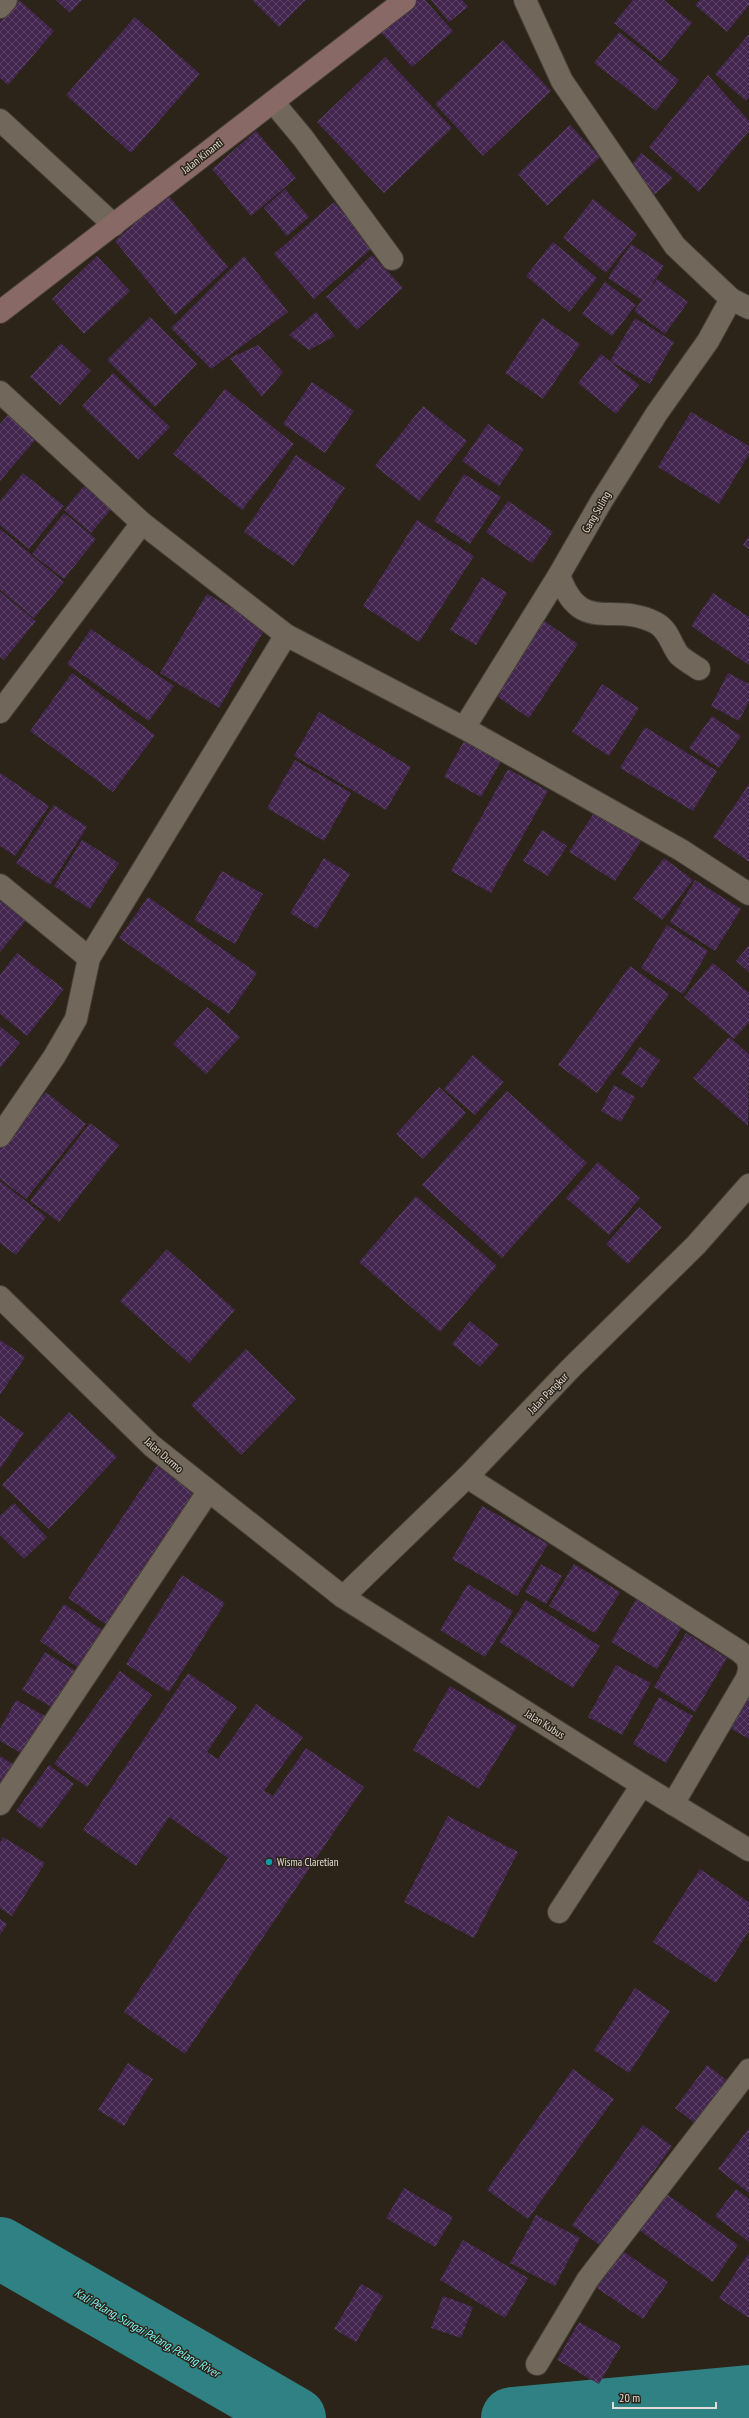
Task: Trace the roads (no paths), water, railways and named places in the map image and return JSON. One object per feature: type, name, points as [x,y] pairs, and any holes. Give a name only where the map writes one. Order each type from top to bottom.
[{"type":"main road","name":"Jalan Kinanti","points":[[0,312],[404,0]]},
{"type":"street","points":[[0,7],[6,0]]},
{"type":"street","points":[[525,0],[562,81],[675,246],[740,303]]},
{"type":"street","points":[[273,102],[303,138],[392,259]]},
{"type":"street","points":[[0,120],[114,225]]},
{"type":"street","name":"Gang Suling","points":[[464,728],[559,575],[601,502],[657,413],[708,341],[740,303]]},
{"type":"street","points":[[0,392],[142,523],[286,635],[464,728],[681,850],[749,894]]},
{"type":"street","points":[[0,712],[142,523]]},
{"type":"street","points":[[559,575],[566,594],[576,607],[590,613],[643,618],[658,624],[670,637],[679,655],[699,669]]},
{"type":"street","points":[[0,1136],[54,1057],[76,1019],[89,958],[286,635]]},
{"type":"street","points":[[0,885],[89,958]]},
{"type":"street","name":"Jalan Pangkur","points":[[343,1597],[466,1477],[570,1369],[696,1245],[749,1185]]},
{"type":"street","name":"Jalan Durmo","points":[[0,1297],[152,1446],[208,1492],[343,1597]]},
{"type":"street","points":[[466,1477],[739,1651],[747,1658],[749,1666]]},
{"type":"street","points":[[0,1804],[208,1492]]},
{"type":"street","name":"Jalan Kubus","points":[[343,1597],[642,1785],[749,1850]]},
{"type":"street","points":[[673,1804],[747,1678],[749,1670]]},
{"type":"street","points":[[559,1912],[642,1785]]},
{"type":"street","points":[[537,2364],[588,2279],[749,2070]]},
{"type":"waterway","name":"Kali Pelang, Sungai Pelang, Pelang River","points":[[0,2248],[295,2418]]},
{"type":"waterway","name":"Kali Pelang, Sungai Pelang, Pelang River","points":[[512,2418],[749,2396]]},
{"type":"place","name":"Wisma Claretian","points":[[269,1862]]}]
